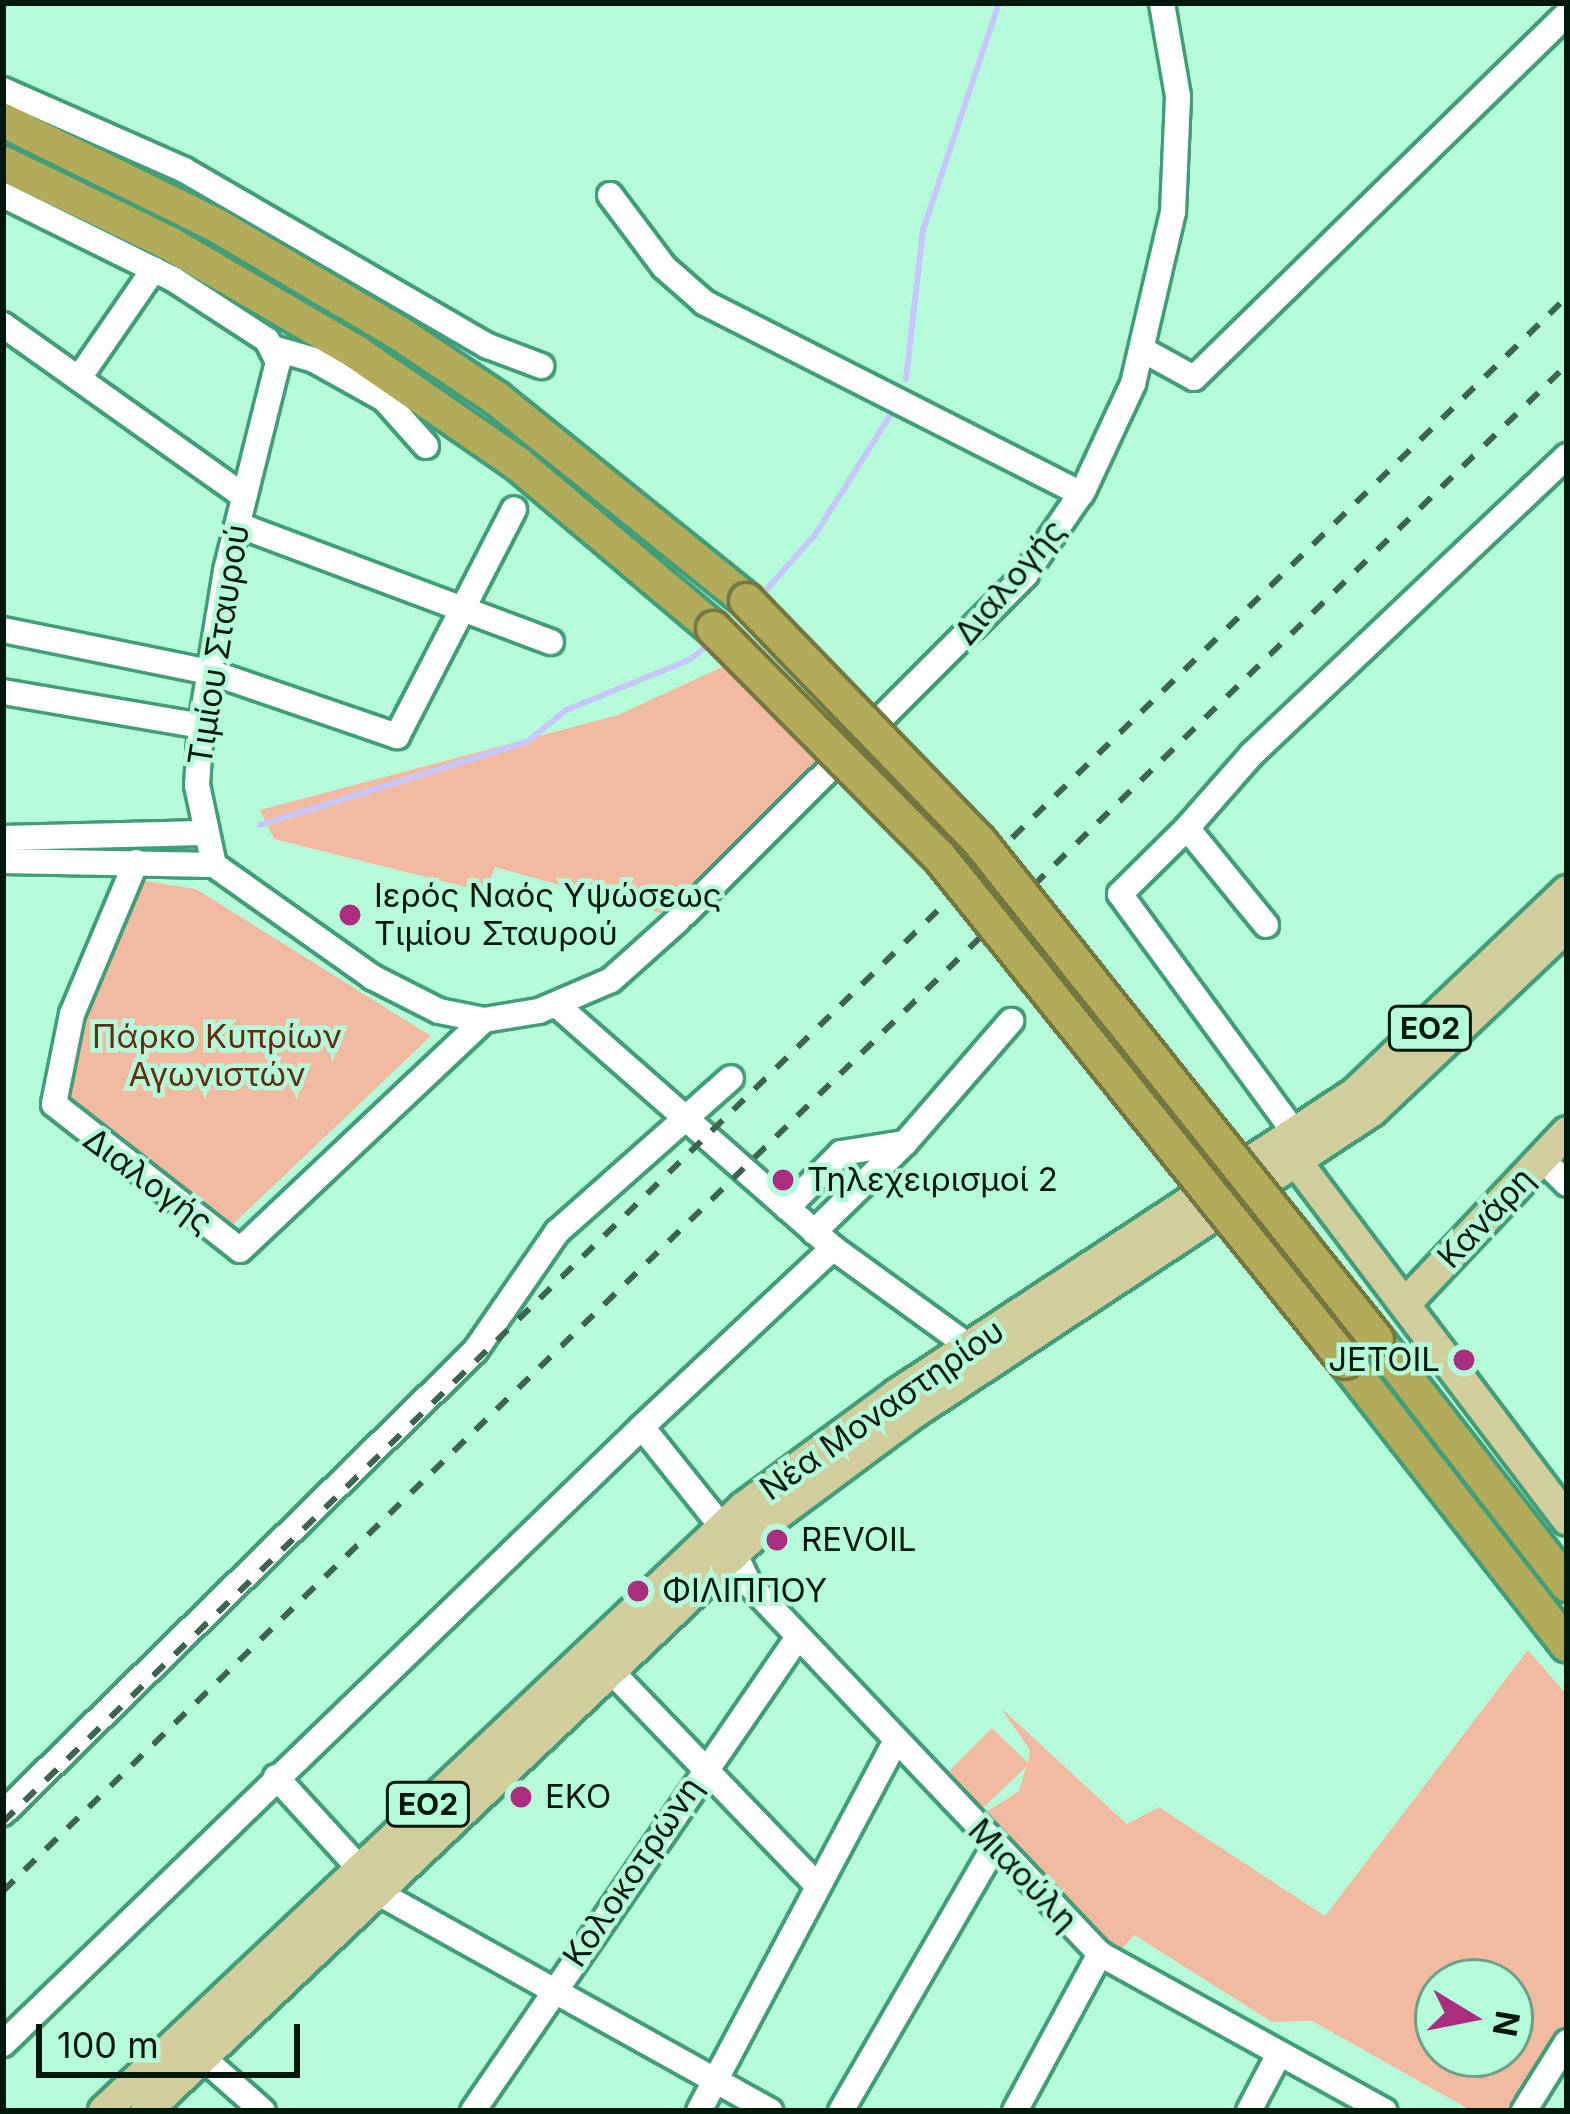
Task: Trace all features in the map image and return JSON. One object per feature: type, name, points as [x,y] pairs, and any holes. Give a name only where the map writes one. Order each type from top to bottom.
[{"type":"highway","points":[[3,120],[218,226],[399,333],[496,398],[746,601],[978,840],[1567,1584]]},
{"type":"highway","points":[[3,163],[169,243],[356,352],[517,463],[712,628],[938,855],[1567,1645]]},
{"type":"main road","name":"Νέα Μοναστηρίου","points":[[146,2098],[822,1445],[970,1347],[1298,1150],[1567,891]]},
{"type":"main road","name":"Νέα Μοναστηρίου","points":[[146,2098],[203,2058],[369,1880],[610,1670],[728,1539],[1298,1150],[1480,1016],[1567,926]]},
{"type":"main road","name":"Κανάρη","points":[[1406,1304],[1567,1132]]},
{"type":"main road","points":[[1298,1150],[1567,1520]]},
{"type":"main road","name":"ΕΟ2","points":[[104,2111],[146,2098]]},
{"type":"street","name":"Διαλογής","points":[[560,1007],[639,957],[914,692],[1025,575],[1081,494],[1143,350],[1178,169],[1177,80],[1162,3]]},
{"type":"street","points":[[1143,350],[1194,379],[1567,14]]},
{"type":"street","points":[[3,90],[184,170],[488,346],[541,366]]},
{"type":"street","points":[[3,194],[154,269],[274,348],[314,360],[384,400],[426,446]]},
{"type":"street","points":[[610,195],[664,267],[705,303],[1081,494]]},
{"type":"street","points":[[79,378],[154,269]]},
{"type":"street","points":[[3,325],[244,496]]},
{"type":"street","name":"Τιμίου Σταυρού","points":[[214,866],[202,833],[201,726],[244,496],[278,374],[274,348]]},
{"type":"street","points":[[1298,1150],[1120,894],[1252,754],[1567,456]]},
{"type":"street","points":[[3,630],[210,672],[397,736],[514,509]]},
{"type":"street","points":[[238,525],[551,642]]},
{"type":"street","points":[[3,692],[201,726]]},
{"type":"street","points":[[1187,828],[1266,925]]},
{"type":"street","points":[[3,838],[202,833]]},
{"type":"street","points":[[3,861],[214,866],[373,977],[439,1011],[484,1020],[560,1007],[823,1240],[970,1347]]},
{"type":"street","name":"Διαλογής","points":[[136,862],[72,1014],[54,1104],[240,1250],[484,1020]]},
{"type":"street","points":[[3,2044],[642,1427],[823,1240],[1011,1021]]},
{"type":"street","points":[[3,1813],[461,1366],[557,1232],[682,1116],[731,1078]]},
{"type":"street","points":[[787,1208],[841,1153],[905,1143]]},
{"type":"street","points":[[1542,1159],[1567,1184]]},
{"type":"street","name":"Μιαούλη","points":[[642,1427],[728,1539],[749,1584],[1100,1954],[1384,2111]]},
{"type":"street","name":"Κολοκοτρώνη","points":[[473,2111],[703,1769],[799,1637]]},
{"type":"street","points":[[610,1670],[817,1885]]},
{"type":"street","points":[[699,2111],[896,1741]]},
{"type":"street","points":[[276,1777],[369,1880],[770,2111]]},
{"type":"street","points":[[841,2111],[994,1847]]},
{"type":"street","points":[[1015,2111],[1100,1954]]},
{"type":"street","points":[[1532,2108],[1567,2042]]},
{"type":"street","points":[[1250,2111],[1279,2054]]},
{"type":"street","points":[[203,2058],[263,2111]]},
{"type":"green space","points":[[724,666],[829,774],[685,920],[495,867],[486,892],[274,839],[260,810],[618,715]]},
{"type":"green space","name":"Πάρκο Κυπρίων Αγωνιστών","points":[[140,880],[196,889],[431,1036],[228,1229],[58,1102],[86,992]]},
{"type":"green space","points":[[1528,1650],[1567,1695],[1567,2024],[1517,2111],[1472,2111],[1312,2021],[1272,2022],[1134,1935],[1114,1958],[978,1817],[1019,1791],[1026,1767],[980,1811],[945,1775],[992,1728],[1028,1763],[1030,1750],[1000,1707],[1127,1824],[1159,1807],[1325,1916]]},
{"type":"waterway","points":[[906,379],[923,230],[999,3]]},
{"type":"waterway","points":[[757,600],[815,535],[894,409]]},
{"type":"waterway","points":[[260,825],[527,742],[566,710],[689,660],[713,641]]},
{"type":"railway","points":[[3,1822],[1567,297]]},
{"type":"railway","points":[[3,1891],[1567,365]]},
{"type":"place","name":"Ιερός Ναός Υψώσεως Τιμίου Σταυρού","points":[[350,915]]},
{"type":"place","name":"Τηλεχειρισμοί 2","points":[[783,1180]]},
{"type":"place","name":"JETOIL","points":[[1464,1360]]},
{"type":"place","name":"REVOIL","points":[[777,1540]]},
{"type":"place","name":"ΦΙΛΙΠΠΟΥ","points":[[638,1591]]},
{"type":"place","name":"EKO","points":[[521,1797]]}]
